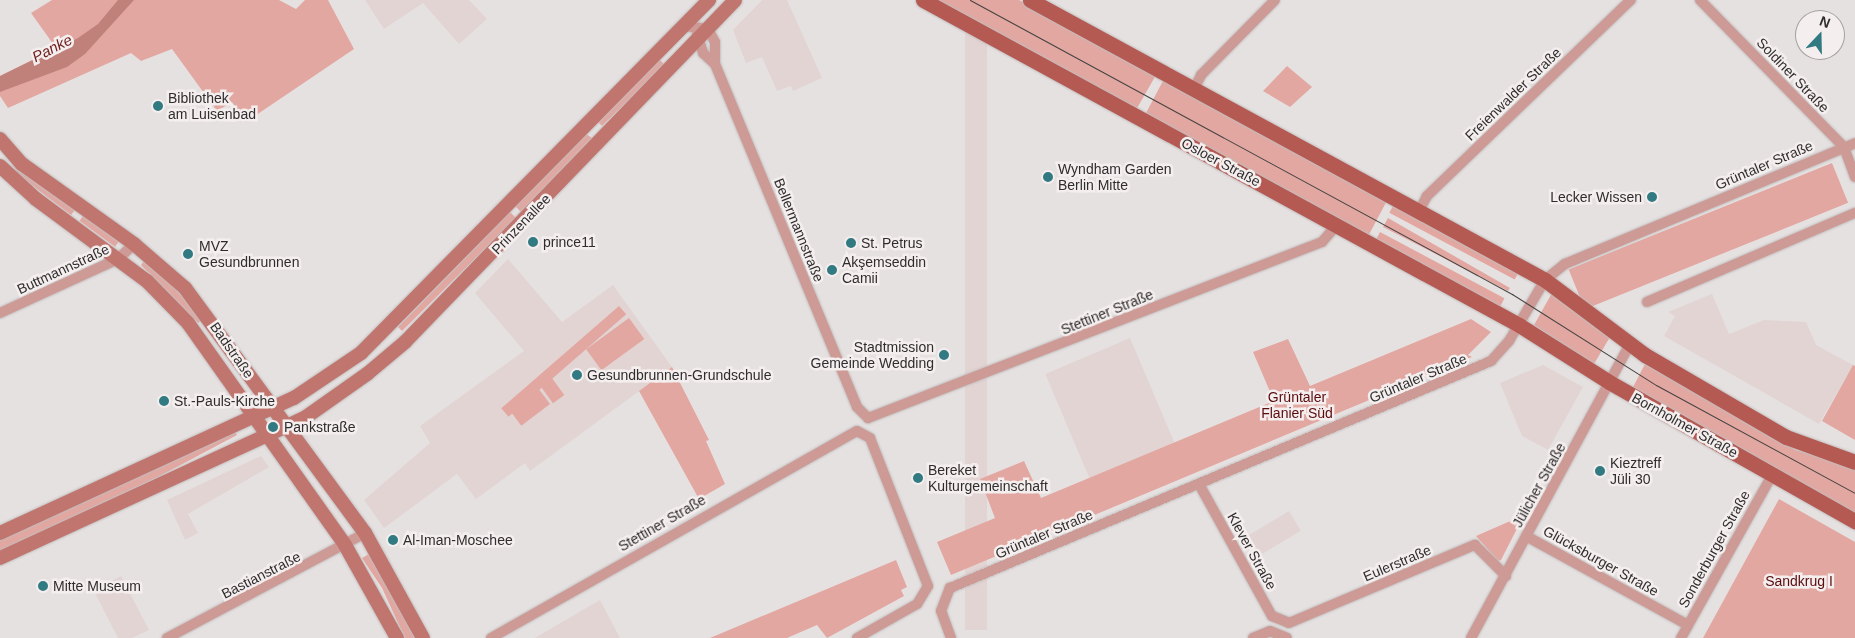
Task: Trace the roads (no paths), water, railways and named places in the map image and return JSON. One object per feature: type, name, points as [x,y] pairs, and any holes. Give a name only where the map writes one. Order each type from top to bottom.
[{"type":"main road","name":"Prinzenallee","points":[[264,436],[330,402],[405,342],[696,27],[709,0]]},
{"type":"main road","name":"Prinzenallee","points":[[251,417],[318,385],[361,353],[696,27],[735,0]]},
{"type":"main road","name":"Osloer Straße","points":[[923,0],[1519,325]]},
{"type":"main road","points":[[1030,0],[1545,280],[1630,344],[1786,437],[1855,462]]},
{"type":"main road","name":"Badstraße","points":[[0,140],[22,164],[134,244],[185,288],[274,406],[365,533],[423,638]]},
{"type":"main road","name":"Badstraße","points":[[0,166],[36,199],[147,281],[188,323],[264,436],[344,545],[397,638]]},
{"type":"main road","name":"Bornholmer Straße","points":[[1519,325],[1609,382],[1855,521]]},
{"type":"main road","points":[[0,533],[251,417]]},
{"type":"main road","points":[[0,558],[264,436]]},
{"type":"street","points":[[1194,89],[1201,75],[1275,0]]},
{"type":"street","name":"Freienwalder Straße","points":[[1419,211],[1427,196],[1631,0]]},
{"type":"street","name":"Soldiner Straße","points":[[1700,0],[1844,147],[1855,177]]},
{"type":"street","name":"Bellermannstraße","points":[[696,27],[715,64],[857,407],[868,418],[881,417]]},
{"type":"street","name":"Bellermannstraße","points":[[696,27],[715,42],[715,64]]},
{"type":"street","name":"Grüntaler Straße","points":[[952,638],[942,614],[942,602],[950,588],[1491,361],[1519,325],[1545,280],[1564,264],[1855,143]]},
{"type":"street","points":[[1647,302],[1855,214]]},
{"type":"street","name":"Stettiner Straße","points":[[881,417],[1327,240],[1337,225]]},
{"type":"street","name":"Buttmannstraße","points":[[0,313],[118,259],[134,244]]},
{"type":"street","name":"Jülicher Straße","points":[[1471,638],[1630,344]]},
{"type":"street","name":"Stettiner Straße","points":[[492,638],[847,433],[860,431],[870,438],[928,581],[926,594],[917,604],[857,638]]},
{"type":"street","name":"Sonderburger Straße","points":[[1681,638],[1772,474]]},
{"type":"street","name":"Klever Straße","points":[[1199,484],[1273,618],[1289,623]]},
{"type":"street","name":"Bastianstraße","points":[[167,638],[365,533]]},
{"type":"street","name":"Glücksburger Straße","points":[[1526,536],[1688,625]]},
{"type":"street","name":"Eulerstraße","points":[[1289,623],[1475,545],[1506,576]]},
{"type":"street","points":[[1253,638],[1270,631],[1287,638]]},
{"type":"tram line","points":[[970,0],[1512,294],[1656,385],[1855,493]]},
{"type":"place","name":"Bibliothek am Luisenbad","points":[[158,106]]},
{"type":"place","name":"Wyndham Garden Berlin Mitte","points":[[1048,177]]},
{"type":"place","name":"Lecker Wissen","points":[[1652,197]]},
{"type":"place","name":"prince11","points":[[533,242]]},
{"type":"place","name":"St. Petrus","points":[[851,243]]},
{"type":"place","name":"MVZ Gesundbrunnen","points":[[188,254]]},
{"type":"place","name":"Akşemseddin Camii","points":[[832,270]]},
{"type":"place","name":"Stadtmission Gemeinde Wedding","points":[[944,355]]},
{"type":"place","name":"Gesundbrunnen-Grundschule","points":[[577,375]]},
{"type":"place","name":"St.-Pauls-Kirche","points":[[164,401]]},
{"type":"place","name":"Pankstraße","points":[[273,427]]},
{"type":"place","name":"Kieztreff Jüli 30","points":[[1600,471]]},
{"type":"place","name":"Bereket Kulturgemeinschaft","points":[[918,478]]},
{"type":"place","name":"Al-Iman-Moschee","points":[[393,540]]},
{"type":"place","name":"Mitte Museum","points":[[43,586]]},
{"type":"water label","name":"Panke","points":[[52,48]]},
{"type":"park label","name":"Grüntaler Flanier Süd","points":[[1297,406]]},
{"type":"park label","name":"Sandkrug I","points":[[1799,581]]}]
